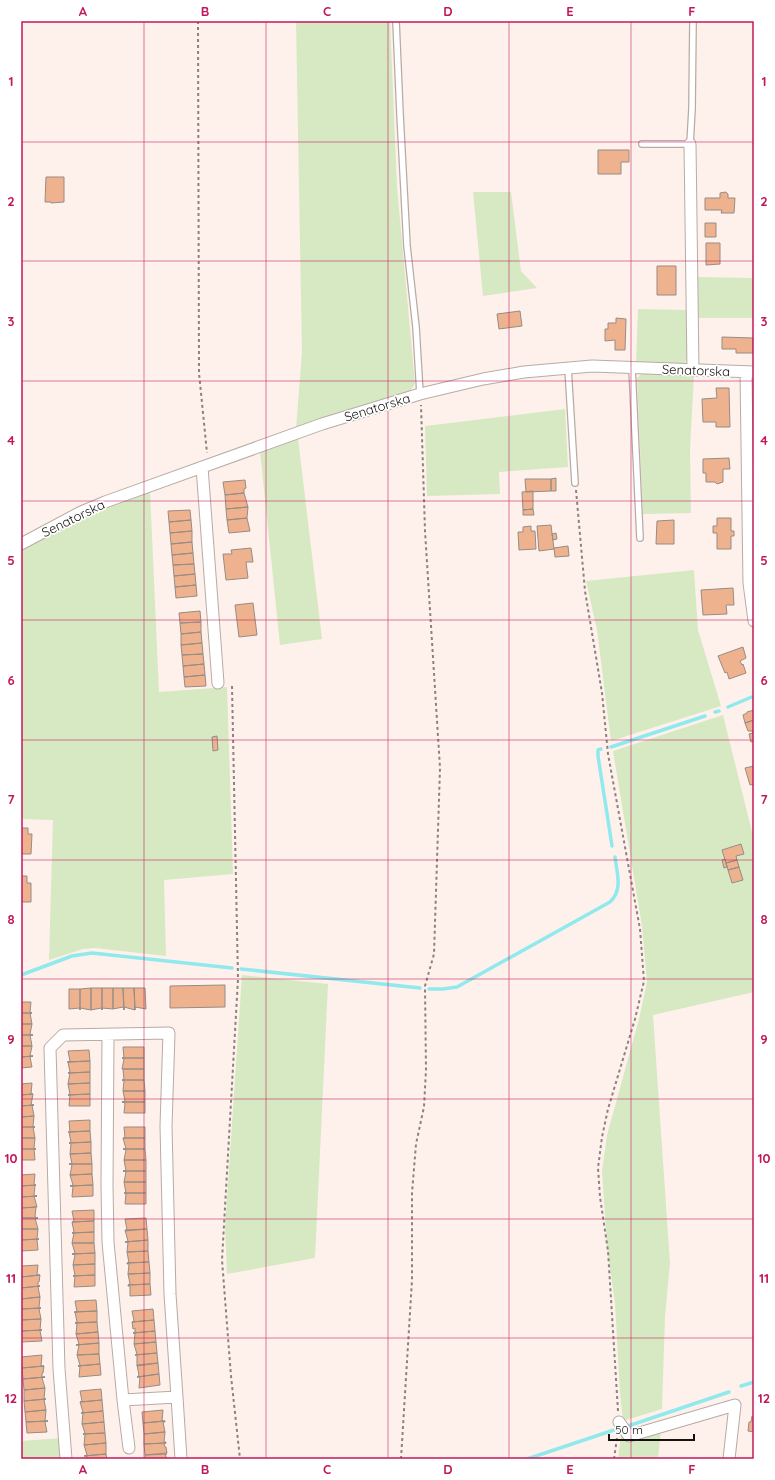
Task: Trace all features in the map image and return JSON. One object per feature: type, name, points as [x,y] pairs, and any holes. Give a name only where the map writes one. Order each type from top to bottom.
[{"type":"street","points":[[690,144],[693,370]]},
{"type":"street","name":"Senatorska","points":[[21,544],[81,512],[105,502],[322,424],[420,394],[483,379],[568,368],[632,367],[750,372]]},
{"type":"street","points":[[750,372],[749,583],[754,621]]},
{"type":"street","points":[[205,466],[218,683]]},
{"type":"street","points":[[66,1459],[59,1369],[50,1048],[63,1035],[169,1033],[166,1126],[169,1279],[181,1459]]},
{"type":"street","points":[[108,1035],[108,1242],[128,1448]]},
{"type":"street","points":[[124,1400],[177,1397]]},
{"type":"street","points":[[619,1422],[629,1436],[735,1405],[730,1459]]},
{"type":"lane","points":[[396,21],[407,246],[416,327],[420,394]]},
{"type":"lane","points":[[642,144],[690,144],[693,21]]},
{"type":"lane","points":[[632,367],[640,538]]},
{"type":"lane","points":[[568,368],[576,483]]},
{"type":"path","points":[[198,21],[199,372],[205,466]]},
{"type":"path","points":[[402,1459],[412,1280],[412,1193],[416,1144],[424,1107],[426,1070],[425,986],[434,954],[440,768],[425,531],[423,428],[420,394]]},
{"type":"path","points":[[576,483],[585,591],[602,693],[608,754],[640,929],[644,981],[635,1019],[608,1109],[602,1136],[598,1168],[600,1197],[608,1251],[619,1422],[614,1459]]},
{"type":"path","points":[[232,686],[238,979],[222,1260],[231,1376],[240,1459]]},
{"type":"green space","points":[[296,21],[390,21],[397,187],[415,384],[408,394],[296,429],[302,352]]},
{"type":"green space","points":[[473,192],[511,192],[521,271],[537,288],[483,296]]},
{"type":"green space","points":[[698,277],[754,278],[754,318],[698,318]]},
{"type":"green space","points":[[638,309],[686,310],[688,359],[682,365],[636,364]]},
{"type":"green space","points":[[643,372],[694,376],[690,450],[691,513],[643,514],[637,378]]},
{"type":"green space","points":[[754,382],[754,443],[752,443],[752,386]]},
{"type":"green space","points":[[565,409],[568,467],[499,472],[500,494],[427,496],[425,426]]},
{"type":"green space","points":[[298,438],[322,639],[280,645],[260,451]]},
{"type":"green space","points":[[150,491],[159,692],[227,687],[233,874],[164,880],[166,956],[95,948],[83,949],[49,960],[53,820],[21,819],[21,550],[98,509]]},
{"type":"green space","points":[[694,570],[698,630],[721,706],[611,741],[597,630],[586,581]]},
{"type":"green space","points":[[723,715],[754,840],[754,992],[653,1015],[670,1263],[665,1317],[662,1409],[623,1421],[615,1303],[607,1247],[602,1171],[607,1135],[639,1019],[647,982],[642,926],[613,751]]},
{"type":"green space","points":[[242,975],[328,984],[315,1258],[227,1274],[225,1228]]},
{"type":"green space","points":[[662,1420],[658,1459],[618,1459],[621,1435]]},
{"type":"green space","points":[[62,1438],[62,1459],[21,1459],[21,1441]]},
{"type":"building","points":[[598,150],[629,150],[629,162],[621,162],[621,174],[598,174]]},
{"type":"building","points":[[46,177],[64,177],[64,202],[45,202]]},
{"type":"building","points":[[726,192],[728,194],[728,198],[735,198],[734,213],[721,213],[722,210],[705,210],[705,198],[720,198],[720,193]]},
{"type":"building","points":[[705,223],[716,223],[716,237],[705,237]]},
{"type":"building","points":[[706,243],[720,243],[720,264],[706,265]]},
{"type":"building","points":[[657,266],[676,266],[676,295],[657,295]]},
{"type":"building","points":[[520,311],[522,326],[499,329],[497,314]]},
{"type":"building","points":[[616,318],[626,319],[625,350],[615,350],[615,340],[605,341],[605,329],[608,329],[608,323],[616,323]]},
{"type":"building","points":[[722,337],[753,338],[753,353],[736,353],[736,349],[722,349]]},
{"type":"building","points":[[716,388],[729,388],[730,427],[716,427],[716,422],[703,422],[702,399],[717,398]]},
{"type":"building","points":[[729,458],[730,469],[723,469],[723,482],[717,484],[715,482],[706,482],[706,473],[703,473],[703,459]]},
{"type":"building","points":[[556,478],[556,491],[551,491],[551,479]]},
{"type":"building","points":[[525,479],[551,479],[551,491],[526,492]]},
{"type":"building","points":[[245,480],[246,488],[244,489],[244,493],[225,495],[223,482]]},
{"type":"building","points":[[533,491],[533,509],[523,510],[522,492]]},
{"type":"building","points":[[244,493],[248,507],[226,509],[225,495]]},
{"type":"building","points":[[248,507],[247,518],[227,520],[226,509]]},
{"type":"building","points":[[533,509],[534,515],[523,515],[523,510]]},
{"type":"building","points":[[190,510],[191,520],[169,522],[168,511]]},
{"type":"building","points":[[247,518],[250,531],[229,533],[227,520]]},
{"type":"building","points":[[717,518],[731,518],[731,531],[734,531],[734,536],[731,536],[731,549],[717,549],[717,533],[713,533],[713,526],[717,526]]},
{"type":"building","points":[[191,520],[192,531],[170,533],[169,522]]},
{"type":"building","points":[[674,520],[674,544],[656,544],[657,521]]},
{"type":"building","points":[[551,525],[554,549],[539,551],[537,526]]},
{"type":"building","points":[[531,526],[531,531],[535,531],[536,549],[519,550],[518,532],[523,532],[523,527]]},
{"type":"building","points":[[192,531],[192,542],[171,544],[170,533]]},
{"type":"building","points":[[556,533],[557,539],[553,540],[552,534]]},
{"type":"building","points":[[192,542],[193,553],[172,555],[171,544]]},
{"type":"building","points":[[568,546],[569,556],[555,557],[554,548]]},
{"type":"building","points":[[251,548],[253,562],[246,562],[248,578],[226,580],[223,554],[232,554],[231,550]]},
{"type":"building","points":[[193,553],[194,564],[173,565],[172,555]]},
{"type":"building","points":[[194,564],[195,574],[174,576],[173,565]]},
{"type":"building","points":[[195,574],[196,585],[175,587],[174,576]]},
{"type":"building","points":[[196,585],[197,596],[176,598],[175,587]]},
{"type":"building","points":[[733,588],[734,605],[726,605],[727,614],[703,615],[701,590]]},
{"type":"building","points":[[253,603],[257,635],[239,637],[235,605]]},
{"type":"building","points":[[200,611],[201,622],[180,623],[179,613]]},
{"type":"building","points":[[201,622],[201,632],[181,634],[180,623]]},
{"type":"building","points":[[201,632],[202,643],[181,645],[181,634]]},
{"type":"building","points":[[202,643],[203,654],[182,655],[181,645]]},
{"type":"building","points":[[743,647],[746,658],[740,661],[742,665],[743,664],[746,673],[729,679],[727,672],[725,673],[718,656]]},
{"type":"building","points":[[203,654],[204,664],[183,666],[182,655]]},
{"type":"building","points":[[204,664],[205,675],[184,677],[183,666]]},
{"type":"building","points":[[205,675],[206,686],[185,687],[184,677]]},
{"type":"building","points":[[754,710],[754,720],[745,723],[743,715]]},
{"type":"building","points":[[754,720],[754,731],[748,731],[745,723]]},
{"type":"building","points":[[752,731],[754,731],[754,741],[751,742],[749,734],[753,733]]},
{"type":"building","points":[[217,736],[218,750],[213,751],[212,737]]},
{"type":"building","points":[[754,766],[754,784],[750,785],[745,768]]},
{"type":"building","points":[[21,828],[28,828],[28,834],[32,834],[31,854],[21,854]]},
{"type":"building","points":[[741,844],[744,854],[736,856],[737,860],[726,863],[722,850]]},
{"type":"building","points":[[725,859],[727,867],[724,868],[722,860]]},
{"type":"building","points":[[737,860],[739,867],[728,870],[726,863]]},
{"type":"building","points":[[739,867],[743,880],[732,883],[728,870]]},
{"type":"building","points":[[21,876],[27,876],[27,883],[31,883],[31,902],[21,902]]},
{"type":"building","points":[[225,985],[225,1007],[170,1008],[170,986]]},
{"type":"building","points":[[91,988],[102,988],[102,1010],[101,1008],[91,1010]]},
{"type":"building","points":[[91,988],[91,1010],[80,1008],[80,989]]},
{"type":"building","points":[[102,988],[113,988],[113,1009],[102,1008]]},
{"type":"building","points":[[113,988],[123,988],[124,1010],[123,1007],[113,1009]]},
{"type":"building","points":[[123,988],[134,988],[135,1010],[124,1007],[124,1010]]},
{"type":"building","points":[[134,988],[145,988],[146,1009],[135,1007],[135,1010]]},
{"type":"building","points":[[69,989],[80,989],[80,1008],[69,1009]]},
{"type":"building","points":[[21,1002],[31,1002],[30,1012],[32,1013],[21,1013]]},
{"type":"building","points":[[21,1013],[30,1013],[32,1024],[21,1024]]},
{"type":"building","points":[[21,1024],[32,1024],[30,1034],[33,1035],[21,1035]]},
{"type":"building","points":[[21,1035],[30,1035],[32,1046],[21,1046]]},
{"type":"building","points":[[21,1046],[32,1046],[30,1056],[33,1056],[21,1057]]},
{"type":"building","points":[[123,1047],[144,1047],[144,1058],[124,1058]]},
{"type":"building","points":[[89,1050],[90,1061],[67,1062],[70,1061],[68,1051]]},
{"type":"building","points":[[33,1056],[30,1057],[32,1067],[21,1068],[21,1057]]},
{"type":"building","points":[[122,1058],[144,1058],[144,1069],[122,1069],[124,1059]]},
{"type":"building","points":[[90,1061],[90,1072],[68,1073],[70,1072],[68,1062]]},
{"type":"building","points":[[123,1069],[144,1069],[144,1080],[124,1080]]},
{"type":"building","points":[[90,1072],[90,1083],[68,1084],[70,1073],[68,1073]]},
{"type":"building","points":[[122,1080],[144,1080],[145,1091],[123,1091],[124,1081]]},
{"type":"building","points":[[32,1083],[31,1094],[33,1094],[21,1095],[21,1084]]},
{"type":"building","points":[[90,1083],[90,1094],[68,1095],[70,1094],[68,1084]]},
{"type":"building","points":[[123,1091],[145,1091],[145,1102],[122,1102],[125,1101]]},
{"type":"building","points":[[33,1094],[31,1105],[34,1105],[21,1106],[21,1095]]},
{"type":"building","points":[[90,1094],[90,1106],[69,1106],[70,1095],[68,1095]]},
{"type":"building","points":[[122,1102],[145,1102],[145,1113],[124,1113],[125,1103]]},
{"type":"building","points":[[32,1105],[34,1116],[21,1117],[21,1106]]},
{"type":"building","points":[[34,1116],[33,1126],[35,1127],[21,1127],[21,1117]]},
{"type":"building","points":[[90,1120],[90,1131],[70,1132],[69,1121]]},
{"type":"building","points":[[21,1127],[33,1127],[35,1138],[21,1138]]},
{"type":"building","points":[[124,1127],[145,1127],[145,1138],[125,1138]]},
{"type":"building","points":[[90,1131],[91,1142],[69,1143],[71,1142],[69,1132]]},
{"type":"building","points":[[21,1138],[35,1138],[34,1148],[36,1149],[21,1149]]},
{"type":"building","points":[[123,1138],[145,1138],[145,1149],[126,1149]]},
{"type":"building","points":[[91,1142],[91,1153],[70,1154],[71,1144],[69,1143]]},
{"type":"building","points":[[21,1149],[34,1149],[35,1160],[21,1160]]},
{"type":"building","points":[[123,1149],[145,1149],[146,1160],[124,1160],[126,1150]]},
{"type":"building","points":[[91,1153],[92,1164],[72,1164],[70,1154]]},
{"type":"building","points":[[124,1160],[146,1160],[146,1171],[126,1171]]},
{"type":"building","points":[[69,1164],[92,1164],[92,1174],[70,1175],[72,1165]]},
{"type":"building","points":[[123,1171],[146,1171],[146,1182],[124,1182],[126,1172]]},
{"type":"building","points":[[35,1174],[34,1184],[36,1185],[21,1186],[21,1175]]},
{"type":"building","points":[[92,1174],[93,1185],[70,1186],[73,1185],[70,1175]]},
{"type":"building","points":[[124,1182],[146,1182],[146,1193],[126,1193]]},
{"type":"building","points":[[35,1185],[34,1195],[37,1196],[21,1197],[21,1186]]},
{"type":"building","points":[[93,1185],[93,1196],[72,1197],[73,1186],[70,1186]]},
{"type":"building","points":[[124,1193],[146,1193],[146,1204],[125,1204],[126,1194]]},
{"type":"building","points":[[34,1196],[37,1207],[21,1208],[21,1197]]},
{"type":"building","points":[[36,1207],[35,1217],[38,1218],[21,1218],[21,1208]]},
{"type":"building","points":[[94,1210],[94,1221],[72,1222],[74,1221],[72,1211]]},
{"type":"building","points":[[21,1218],[35,1218],[38,1229],[21,1229]]},
{"type":"building","points":[[146,1218],[147,1229],[125,1231],[127,1230],[125,1219]]},
{"type":"building","points":[[94,1221],[94,1232],[72,1233],[74,1232],[72,1222]]},
{"type":"building","points":[[21,1229],[38,1229],[37,1239],[39,1239],[21,1240]]},
{"type":"building","points":[[147,1229],[148,1240],[125,1242],[128,1241],[125,1230]]},
{"type":"building","points":[[94,1232],[94,1243],[72,1243],[74,1233],[72,1233]]},
{"type":"building","points":[[39,1239],[37,1240],[38,1250],[21,1251],[21,1240]]},
{"type":"building","points":[[148,1240],[148,1251],[127,1252],[128,1242],[125,1242]]},
{"type":"building","points":[[72,1243],[94,1243],[95,1253],[72,1254],[75,1253]]},
{"type":"building","points":[[148,1251],[149,1262],[129,1263],[127,1252]]},
{"type":"building","points":[[95,1253],[95,1264],[73,1265],[75,1255],[72,1254]]},
{"type":"building","points":[[149,1262],[150,1273],[128,1274],[129,1264],[127,1263]]},
{"type":"building","points":[[95,1264],[95,1275],[73,1276],[75,1275],[73,1265]]},
{"type":"building","points":[[38,1265],[37,1275],[40,1275],[21,1277],[21,1266]]},
{"type":"building","points":[[150,1273],[150,1284],[128,1285],[130,1284],[128,1274]]},
{"type":"building","points":[[40,1275],[38,1286],[40,1286],[21,1288],[21,1277]]},
{"type":"building","points":[[95,1275],[95,1286],[74,1287],[75,1276],[73,1276]]},
{"type":"building","points":[[150,1284],[151,1295],[130,1296],[130,1286],[128,1285]]},
{"type":"building","points":[[40,1286],[38,1287],[40,1297],[21,1299],[21,1288]]},
{"type":"building","points":[[40,1297],[39,1308],[41,1308],[21,1309],[21,1299]]},
{"type":"building","points":[[96,1300],[97,1311],[77,1312],[75,1301]]},
{"type":"building","points":[[41,1308],[39,1309],[41,1319],[21,1320],[21,1309]]},
{"type":"building","points":[[153,1309],[154,1320],[132,1322],[134,1321],[132,1311]]},
{"type":"building","points":[[97,1311],[97,1322],[75,1323],[77,1322],[75,1312]]},
{"type":"building","points":[[41,1319],[40,1330],[42,1330],[21,1331],[21,1320]]},
{"type":"building","points":[[154,1320],[155,1331],[133,1333],[135,1332],[135,1328],[133,1329],[132,1322]]},
{"type":"building","points":[[97,1322],[98,1332],[76,1334],[77,1324],[75,1323]]},
{"type":"building","points":[[42,1330],[40,1331],[42,1341],[21,1342],[21,1331]]},
{"type":"building","points":[[155,1331],[156,1342],[134,1344],[135,1333],[133,1333]]},
{"type":"building","points":[[98,1332],[99,1343],[76,1345],[79,1344],[76,1334]]},
{"type":"building","points":[[156,1342],[157,1353],[135,1355],[137,1354],[134,1344]]},
{"type":"building","points":[[99,1343],[99,1354],[77,1355],[79,1345],[76,1345]]},
{"type":"building","points":[[157,1353],[158,1363],[137,1366],[137,1355],[135,1355]]},
{"type":"building","points":[[99,1354],[100,1364],[78,1366],[80,1365],[77,1355]]},
{"type":"building","points":[[42,1355],[41,1366],[44,1366],[22,1368],[21,1357]]},
{"type":"building","points":[[158,1363],[159,1374],[137,1377],[139,1375],[137,1365]]},
{"type":"building","points":[[100,1364],[101,1375],[79,1377],[80,1366],[78,1366]]},
{"type":"building","points":[[44,1366],[42,1377],[45,1377],[23,1379],[22,1368]]},
{"type":"building","points":[[159,1374],[160,1385],[139,1388],[140,1377],[137,1377]]},
{"type":"building","points":[[45,1377],[42,1378],[45,1388],[24,1390],[23,1379]]},
{"type":"building","points":[[45,1388],[44,1399],[46,1399],[24,1401],[24,1390]]},
{"type":"building","points":[[101,1389],[102,1400],[80,1402],[82,1401],[80,1391]]},
{"type":"building","points":[[46,1399],[44,1400],[46,1410],[25,1412],[24,1401]]},
{"type":"building","points":[[102,1400],[103,1411],[81,1413],[83,1412],[80,1402]]},
{"type":"building","points":[[46,1410],[45,1421],[48,1421],[26,1422],[25,1412]]},
{"type":"building","points":[[163,1410],[162,1421],[165,1421],[143,1423],[142,1412]]},
{"type":"building","points":[[103,1411],[104,1422],[82,1424],[83,1413],[81,1413]]},
{"type":"building","points":[[752,1416],[754,1417],[754,1432],[748,1431],[749,1422],[751,1422]]},
{"type":"building","points":[[48,1421],[45,1422],[47,1432],[27,1433],[26,1422]]},
{"type":"building","points":[[165,1421],[163,1422],[165,1432],[144,1434],[143,1423]]},
{"type":"building","points":[[104,1422],[105,1433],[83,1434],[85,1433],[82,1424]]},
{"type":"building","points":[[165,1432],[164,1442],[166,1443],[144,1444],[144,1434]]},
{"type":"building","points":[[105,1433],[106,1443],[84,1445],[85,1435],[83,1434]]},
{"type":"building","points":[[106,1443],[106,1454],[84,1456],[87,1455],[84,1445]]},
{"type":"building","points":[[166,1443],[164,1444],[167,1453],[145,1455],[144,1444]]},
{"type":"building","points":[[106,1454],[107,1459],[87,1459],[87,1456],[84,1456]]},
{"type":"building","points":[[165,1454],[167,1459],[145,1459],[145,1455]]},
{"type":"waterway","points":[[728,707],[754,696]]},
{"type":"waterway","points":[[715,712],[719,711]]},
{"type":"waterway","points":[[611,747],[705,716]]},
{"type":"waterway","points":[[601,749],[598,750],[598,756],[612,846]]},
{"type":"waterway","points":[[429,989],[457,987],[610,902],[617,892],[618,887],[615,857]]},
{"type":"waterway","points":[[21,975],[72,956],[92,953],[232,968]]},
{"type":"waterway","points":[[241,969],[420,988]]},
{"type":"waterway","points":[[741,1386],[754,1382]]},
{"type":"waterway","points":[[625,1427],[729,1392]]},
{"type":"waterway","points":[[527,1459],[614,1430]]}]
